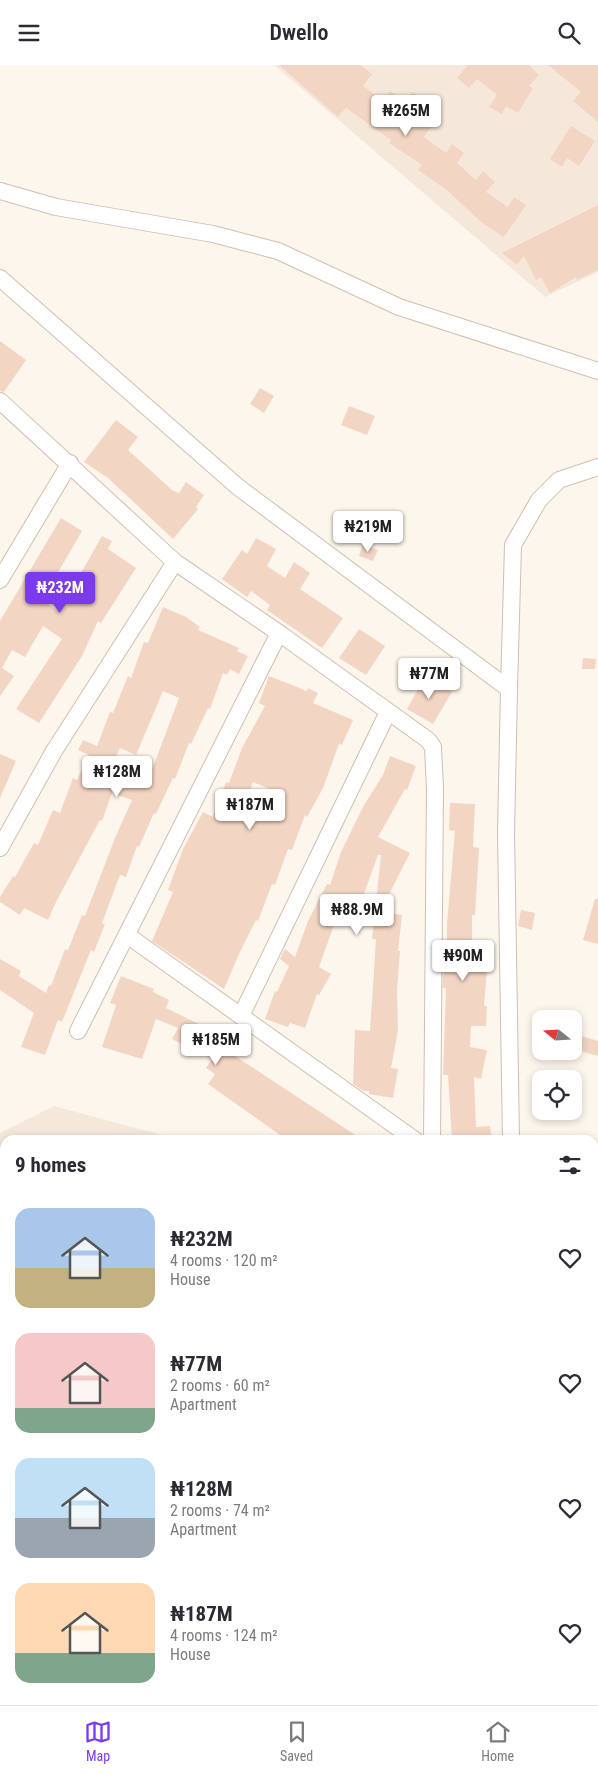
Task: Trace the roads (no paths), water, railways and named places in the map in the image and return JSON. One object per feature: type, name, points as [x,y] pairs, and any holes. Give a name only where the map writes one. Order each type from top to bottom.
[{"type":"street","points":[[0,191],[56,207],[213,234],[278,251],[399,307],[598,371]]},
{"type":"street","points":[[0,278],[238,487],[509,689]]},
{"type":"street","points":[[0,401],[70,463],[175,562],[280,633],[428,740],[433,747],[435,757],[432,1135]]},
{"type":"street","points":[[0,580],[70,463]]},
{"type":"street","points":[[511,1135],[506,833],[513,545],[539,500],[559,479],[598,467]]},
{"type":"street","points":[[0,848],[54,751],[175,562]]},
{"type":"street","points":[[78,1031],[280,633]]},
{"type":"street","points":[[241,1015],[388,712]]},
{"type":"street","points":[[126,935],[407,1135]]}]
